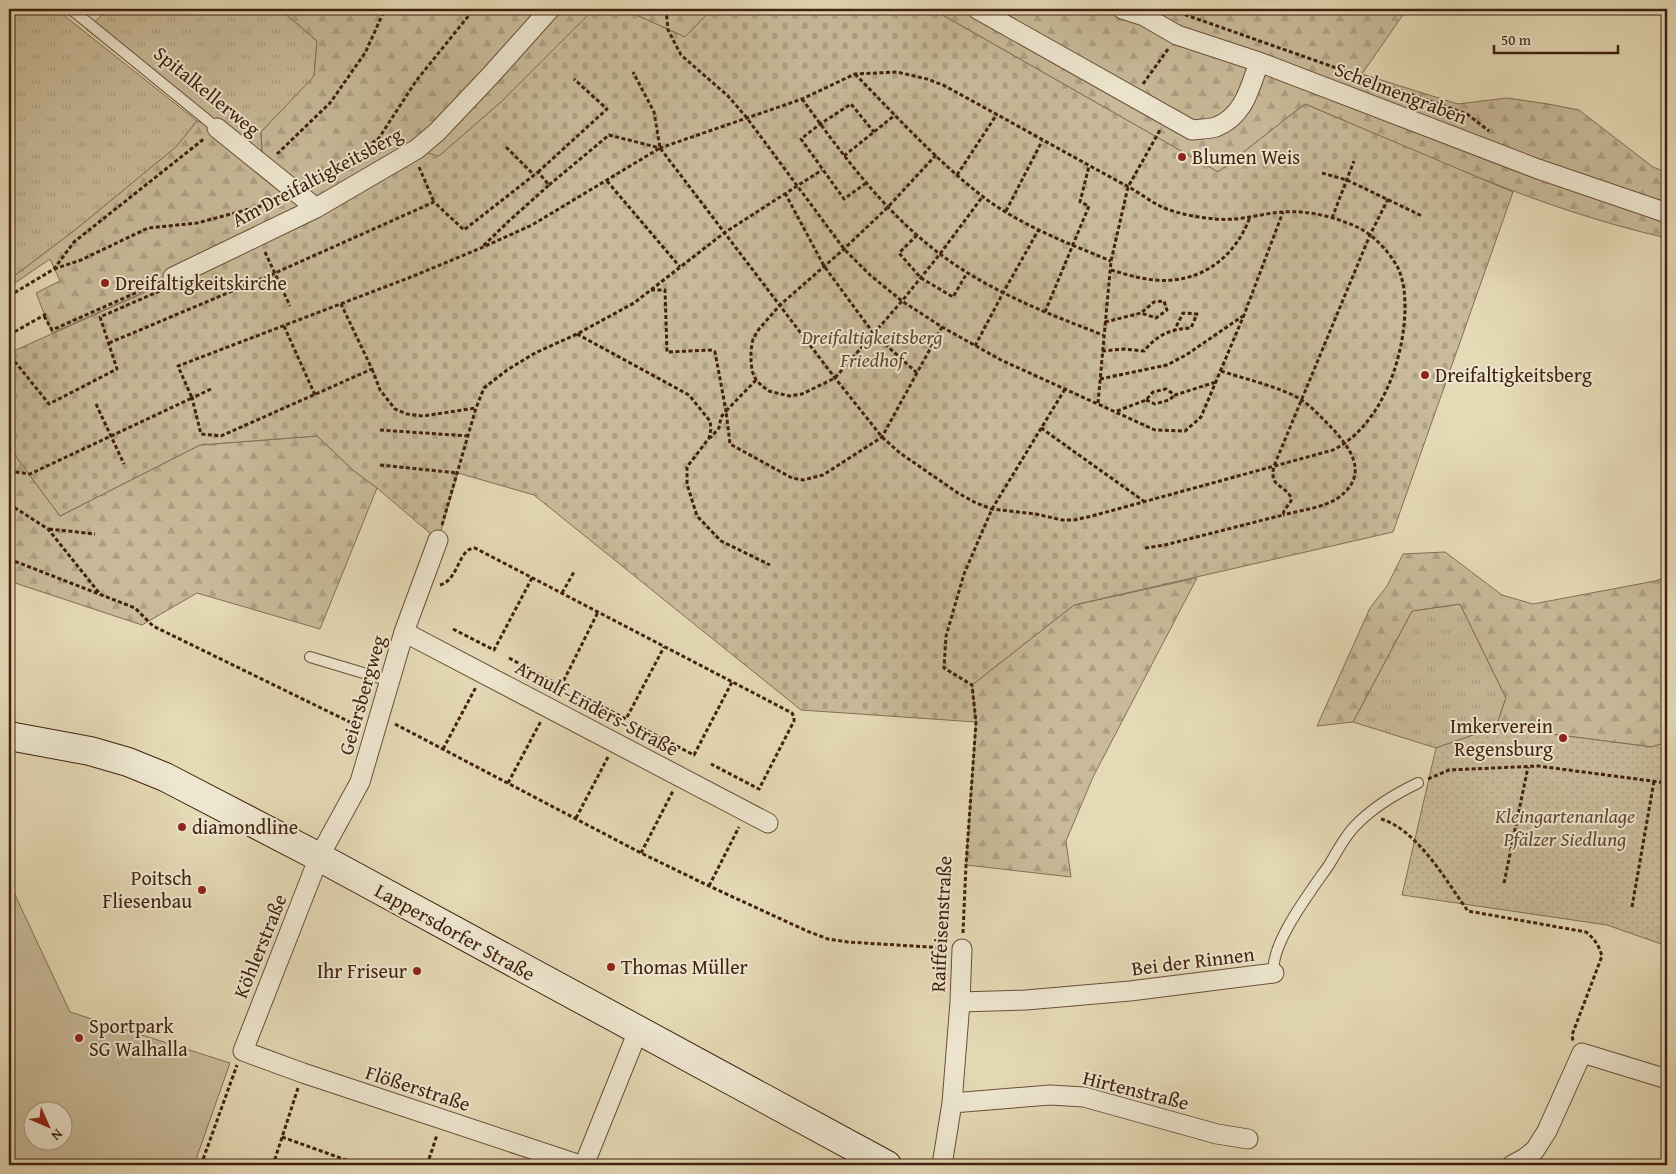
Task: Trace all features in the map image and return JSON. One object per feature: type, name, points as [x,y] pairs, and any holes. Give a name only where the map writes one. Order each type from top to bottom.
[{"type":"street","name":"Am Dreifaltigkeitsberg","points":[[173,277],[257,229],[316,208],[417,149],[437,132],[550,9]]},
{"type":"street","points":[[977,9],[1192,130],[1215,127],[1233,117],[1246,98],[1259,62]]},
{"type":"street","name":"Schelmengraben","points":[[1122,9],[1146,12],[1177,36],[1259,62],[1538,170],[1667,213]]},
{"type":"street","name":"Spitalkellerweg","points":[[217,128],[316,208]]},
{"type":"street","name":"Geiersbergweg","points":[[319,857],[360,782],[404,632],[438,540]]},
{"type":"street","name":"Arnulf-Enders-Straße","points":[[404,632],[768,823]]},
{"type":"street","name":"Lappersdorfer Straße","points":[[9,736],[90,751],[128,762],[165,777],[319,857],[887,1165]]},
{"type":"street","name":"Köhlerstraße","points":[[243,1050],[319,857]]},
{"type":"street","name":"Raiffeisenstraße","points":[[942,1165],[952,1103],[962,949]]},
{"type":"street","name":"Bei der Rinnen","points":[[960,1002],[1026,1000],[1130,991],[1274,973]]},
{"type":"street","points":[[584,1165],[638,1030]]},
{"type":"street","name":"Flößerstraße","points":[[243,1050],[303,1073],[580,1165]]},
{"type":"street","points":[[1512,1165],[1536,1150],[1547,1131],[1582,1053],[1667,1079]]},
{"type":"street","name":"Hirtenstraße","points":[[952,1103],[1050,1095],[1084,1097],[1217,1134],[1248,1139]]},
{"type":"lane","name":"Spitalkellerweg","points":[[71,9],[217,128]]},
{"type":"lane","points":[[310,657],[390,681]]},
{"type":"lane","name":"Bei der Rinnen","points":[[1274,973],[1273,969],[1279,946],[1287,928],[1353,827],[1398,793],[1418,783]]},
{"type":"path","points":[[264,166],[330,103],[365,53],[385,9]]},
{"type":"path","points":[[666,9],[668,30],[681,55],[728,96],[747,118],[844,249],[870,275],[902,301],[975,346],[1001,360],[1155,430],[1185,431],[1202,417],[1284,212]]},
{"type":"path","points":[[1191,9],[1186,15],[1467,114],[1496,136]]},
{"type":"path","points":[[1134,97],[1177,36]]},
{"type":"path","points":[[372,368],[221,436],[201,434],[192,398],[178,366],[481,248],[532,225],[660,148],[802,99],[855,74],[897,72],[943,85],[1162,207],[1211,220],[1233,220],[1284,212],[1307,213],[1332,218],[1359,228],[1370,235],[1385,249],[1398,269],[1405,292],[1405,323],[1402,348],[1388,388],[1355,436],[1333,450],[1074,520],[1062,520],[1036,514],[992,509],[976,503],[958,493],[900,453],[882,437],[835,378],[660,148],[654,112],[633,72]]},
{"type":"path","points":[[855,74],[936,155],[983,196],[1006,212],[1039,229],[1111,261]]},
{"type":"path","points":[[9,358],[49,404],[117,369],[109,343],[434,202],[464,230],[538,172],[607,109],[574,79]]},
{"type":"path","points":[[802,99],[844,156],[887,208],[940,254],[967,273],[1003,293],[1103,335]]},
{"type":"path","points":[[866,183],[844,199],[802,139],[820,124],[851,104],[874,132]]},
{"type":"path","points":[[957,175],[997,114]]},
{"type":"path","points":[[844,156],[895,115]]},
{"type":"path","points":[[1098,403],[1111,261],[1128,187],[1168,117]]},
{"type":"path","points":[[481,248],[549,185],[609,135],[660,148]]},
{"type":"path","points":[[1006,212],[1042,141]]},
{"type":"path","points":[[9,296],[54,269],[74,242],[200,143]]},
{"type":"path","points":[[506,147],[534,175]]},
{"type":"path","points":[[936,155],[887,208],[780,305],[758,329],[753,339],[750,361],[756,380],[762,386],[769,391],[789,396],[809,391],[835,378],[921,278],[983,196]]},
{"type":"path","points":[[1332,218],[1354,162]]},
{"type":"path","points":[[1045,312],[1089,206],[1080,202],[1089,166]]},
{"type":"path","points":[[438,540],[476,408],[484,388],[507,370],[535,353],[578,334],[634,303],[724,233],[822,170]]},
{"type":"path","points":[[538,172],[549,185]]},
{"type":"path","points":[[1322,173],[1347,180],[1422,216]]},
{"type":"path","points":[[607,181],[680,267]]},
{"type":"path","points":[[785,193],[824,266],[874,334],[917,373]]},
{"type":"path","points":[[1283,515],[1291,501],[1291,497],[1273,480],[1274,466],[1370,235],[1388,199]]},
{"type":"path","points":[[250,209],[274,273],[290,306]]},
{"type":"path","points":[[1110,270],[1145,279],[1158,280],[1193,276],[1204,271],[1230,253],[1238,244],[1250,217]]},
{"type":"path","points":[[975,346],[1039,229]]},
{"type":"path","points":[[917,235],[899,253],[921,278],[953,297],[967,273]]},
{"type":"path","points":[[9,335],[45,315],[52,330],[173,277]]},
{"type":"path","points":[[651,290],[665,290],[668,352],[712,350],[715,352],[730,444],[803,480],[823,475],[882,437],[942,327]]},
{"type":"path","points":[[1105,322],[1141,313],[1154,302],[1164,301],[1167,310],[1156,318],[1141,313]]},
{"type":"path","points":[[340,304],[372,368],[380,390],[395,409],[407,414],[423,416],[476,408]]},
{"type":"path","points":[[1102,351],[1124,349],[1144,351],[1152,342],[1175,329],[1190,328],[1196,314],[1183,313],[1175,329]]},
{"type":"path","points":[[1100,379],[1166,365],[1186,355],[1244,315]]},
{"type":"path","points":[[284,326],[315,395]]},
{"type":"path","points":[[578,334],[689,394],[710,421],[711,429],[708,438]]},
{"type":"path","points":[[1145,548],[1165,545],[1328,502],[1338,497],[1354,480],[1354,461],[1346,443],[1315,411],[1290,394],[1221,371]]},
{"type":"path","points":[[756,380],[721,417],[719,428],[708,438],[687,467],[687,484],[697,516],[721,541],[770,565]]},
{"type":"path","points":[[1146,400],[1155,404],[1169,400],[1175,394],[1217,381]]},
{"type":"path","points":[[9,471],[30,474],[211,389]]},
{"type":"path","points":[[992,509],[1064,389]]},
{"type":"path","points":[[1116,411],[1146,400],[1153,392],[1166,389],[1175,394]]},
{"type":"path","points":[[96,404],[124,464]]},
{"type":"path","points":[[1041,428],[1145,502]]},
{"type":"path","points":[[380,430],[469,436]]},
{"type":"path","points":[[380,465],[458,473]]},
{"type":"path","points":[[9,504],[48,529],[101,595]]},
{"type":"path","name":"Raiffeisenstraße","points":[[962,949],[976,722],[972,685],[944,668],[946,636],[964,574],[992,509]]},
{"type":"path","points":[[48,529],[95,534]]},
{"type":"path","points":[[423,580],[438,585],[446,583],[452,578],[466,551],[470,548],[475,548],[792,713],[794,716],[794,721],[759,789],[711,764]]},
{"type":"path","points":[[9,559],[135,608],[153,626],[359,726]]},
{"type":"path","points":[[562,593],[574,572]]},
{"type":"path","points":[[453,629],[494,650],[532,578]]},
{"type":"path","points":[[509,658],[561,686],[598,612]]},
{"type":"path","points":[[576,693],[626,719],[664,647]]},
{"type":"path","points":[[443,749],[483,674]]},
{"type":"path","points":[[642,728],[694,755],[732,682]]},
{"type":"path","points":[[508,783],[548,708]]},
{"type":"path","points":[[410,732],[641,853],[807,931],[828,939],[848,942],[962,949]]},
{"type":"path","points":[[576,818],[615,743]]},
{"type":"path","points":[[1418,783],[1449,770],[1538,766],[1667,783]]},
{"type":"path","points":[[1504,883],[1528,767]]},
{"type":"path","points":[[641,853],[681,777]]},
{"type":"path","points":[[1632,907],[1654,781]]},
{"type":"path","points":[[709,886],[747,812]]},
{"type":"path","points":[[1367,815],[1387,821],[1405,831],[1427,855],[1468,911],[1586,932],[1593,938],[1600,948],[1602,956],[1572,1035],[1574,1046],[1582,1053]]},
{"type":"path","points":[[201,1165],[243,1050]]},
{"type":"path","points":[[274,1165],[303,1073]]},
{"type":"path","points":[[427,1165],[442,1119]]},
{"type":"path","points":[[282,1137],[358,1165]]},
{"type":"green space","points":[[9,9],[56,9],[197,121],[176,147],[75,230],[9,280]]},
{"type":"green space","points":[[109,9],[280,9],[317,41],[314,77],[261,132],[263,166],[217,128],[86,29]]},
{"type":"green space","points":[[280,9],[594,9],[501,102],[439,156],[318,215],[52,333],[36,293],[60,281],[50,259],[9,287],[9,280],[75,230],[176,147],[197,121],[217,128],[263,166],[261,132],[314,76],[317,41]]},
{"type":"green space","name":"Dreifaltigkeitsberg Friedhof","points":[[594,9],[623,9],[685,37],[712,9],[932,9],[1218,172],[1305,104],[1513,192],[1393,532],[1074,605],[972,685],[976,722],[801,710],[534,495],[458,473],[438,540],[354,471],[317,436],[200,445],[60,516],[9,447],[9,353],[318,215],[423,152],[439,156],[501,102]]},
{"type":"green space","points":[[623,9],[712,9],[685,37]]},
{"type":"green space","points":[[932,9],[1407,9],[1362,74],[1458,104],[1507,98],[1579,110],[1653,167],[1667,173],[1667,238],[1620,226],[1528,196],[1438,161],[1305,104],[1218,172]]},
{"type":"green space","points":[[317,436],[354,471],[377,488],[320,629],[197,593],[142,625],[9,581],[9,447],[60,516],[200,445]]},
{"type":"green space","points":[[1445,552],[1502,595],[1533,604],[1655,581],[1667,577],[1667,742],[1652,747],[1496,727],[1506,698],[1460,604],[1412,611],[1353,722],[1317,726],[1370,608],[1387,586],[1403,554]]},
{"type":"green space","points":[[1197,578],[1093,777],[1066,841],[1071,877],[966,865],[976,722],[972,685],[1074,605]]},
{"type":"green space","points":[[1460,604],[1506,698],[1496,727],[1436,748],[1353,722],[1412,611]]},
{"type":"green space","name":"Kleingartenanlage Pfälzer Siedlung","points":[[1496,727],[1652,747],[1667,742],[1667,946],[1607,925],[1402,895],[1436,748]]},
{"type":"green space","name":"Sportpark SG Walhalla","points":[[9,882],[70,1012],[230,1063],[194,1165],[9,1165]]},
{"type":"place","name":"Blumen Weis","points":[[1182,157]]},
{"type":"place","name":"Dreifaltigkeitskirche","points":[[105,283]]},
{"type":"place","name":"Dreifaltigkeitsberg","points":[[1425,375]]},
{"type":"place","name":"Imkerverein Regensburg","points":[[1563,738]]},
{"type":"place","name":"diamondline","points":[[182,827]]},
{"type":"place","name":"Poitsch Fliesenbau","points":[[202,890]]},
{"type":"place","name":"Thomas Müller","points":[[611,967]]},
{"type":"place","name":"Ihr Friseur","points":[[417,971]]},
{"type":"place","name":"Sportpark SG Walhalla","points":[[79,1038]]}]
